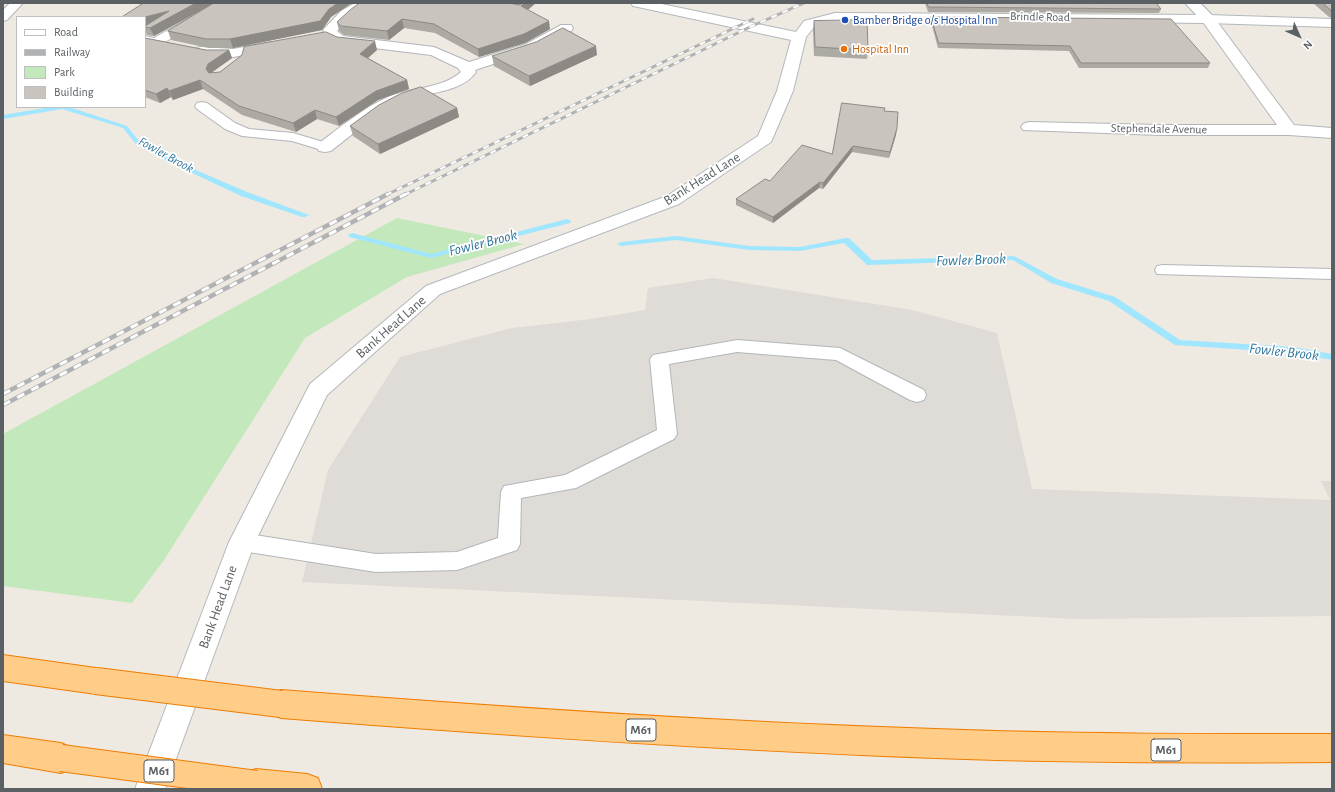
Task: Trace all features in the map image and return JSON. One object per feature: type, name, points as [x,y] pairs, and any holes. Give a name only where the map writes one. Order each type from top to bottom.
[{"type":"highway","name":"M61","points":[[3,668],[281,704],[449,718],[789,739],[1001,747],[1135,750],[1332,748]]},
{"type":"highway","name":"M61","points":[[3,749],[256,784],[307,789]]},
{"type":"street","points":[[331,34],[330,30],[346,14],[365,3]]},
{"type":"street","points":[[638,3],[799,37]]},
{"type":"street","points":[[1192,3],[1208,19],[1289,130]]},
{"type":"street","name":"Brindle Road","points":[[799,37],[809,24],[834,17],[892,16],[1208,19],[1332,23]]},
{"type":"street","points":[[466,68],[531,47],[566,28]]},
{"type":"street","points":[[316,37],[331,34],[339,40],[434,51],[463,64],[469,72],[465,77],[456,82],[402,97],[384,105],[325,147]]},
{"type":"street","name":"Bank Head Lane","points":[[150,789],[242,542],[318,390],[433,290],[673,200],[764,139],[785,91],[799,37]]},
{"type":"street","points":[[151,41],[237,58],[285,43]]},
{"type":"street","name":"Stephendale Avenue","points":[[1029,127],[1160,130],[1289,130],[1332,133]]},
{"type":"lane","points":[[3,17],[17,3]]},
{"type":"lane","points":[[151,41],[200,15]]},
{"type":"lane","points":[[202,106],[230,126],[247,133],[293,137],[325,147]]},
{"type":"lane","points":[[1163,270],[1332,274]]},
{"type":"lane","points":[[242,542],[376,563],[457,561],[508,544],[511,492],[569,482],[667,434],[659,359],[737,346],[840,354],[917,395]]},
{"type":"shaded area","points":[[713,278],[912,310],[997,333],[1032,489],[1330,500],[1321,481],[1332,481],[1332,616],[1080,619],[302,582],[328,470],[400,357],[512,328],[591,319],[645,310],[648,288]]},
{"type":"green space","points":[[397,218],[524,244],[407,277],[305,338],[164,560],[132,603],[3,586],[3,434]]},
{"type":"building","points":[[144,3],[196,3],[150,28],[146,27],[146,25],[169,11],[146,17],[124,16]]},
{"type":"building","points":[[214,3],[338,3],[329,9],[320,21],[230,39],[206,39],[168,31]]},
{"type":"building","points":[[360,3],[509,3],[519,5],[525,3],[521,6],[549,21],[524,34],[478,49],[434,24],[402,19],[387,31],[341,26],[337,22]]},
{"type":"building","points":[[927,3],[1156,3],[1161,9],[929,7]]},
{"type":"building","points":[[1323,3],[1332,3],[1332,11]]},
{"type":"building","points":[[931,17],[1171,19],[1210,63],[1081,63],[1070,46],[939,43]]},
{"type":"building","name":"Hospital Inn","points":[[867,20],[868,50],[815,47],[814,21]]},
{"type":"building","points":[[563,28],[596,46],[529,76],[492,56],[536,42]]},
{"type":"building","points":[[326,32],[337,37],[375,41],[360,54],[407,80],[376,91],[336,117],[315,110],[293,123],[239,106],[200,80],[169,91],[167,88],[156,94],[146,90],[146,38],[206,50],[229,50],[208,64],[206,69],[209,73],[220,72],[242,55],[244,47]]},
{"type":"building","points":[[421,87],[457,108],[378,144],[350,126],[379,105],[400,94]]},
{"type":"building","points":[[842,103],[885,108],[884,111],[898,112],[897,128],[890,152],[853,146],[823,183],[820,182],[773,217],[736,199],[765,179],[770,181],[802,145],[832,154]]},
{"type":"waterway","name":"Fowler Brook","points":[[3,117],[56,108]]},
{"type":"waterway","name":"Fowler Brook","points":[[65,108],[125,127],[137,142],[173,162],[244,194],[305,215]]},
{"type":"waterway","name":"Fowler Brook","points":[[352,235],[431,256],[567,221]]},
{"type":"waterway","name":"Fowler Brook","points":[[621,244],[676,238],[749,248],[800,249],[846,240],[870,263],[1014,258],[1054,281],[1112,299],[1178,343],[1293,350],[1332,357]]},
{"type":"railway","points":[[405,194],[750,27],[804,3]]},
{"type":"railway","points":[[387,195],[753,19]]},
{"type":"railway","points":[[3,405],[405,194]]},
{"type":"railway","points":[[3,394],[387,195]]},
{"type":"place","name":"Bamber Bridge o/s Hospital Inn","points":[[845,20]]},
{"type":"place","name":"Hospital Inn","points":[[844,49]]}]
